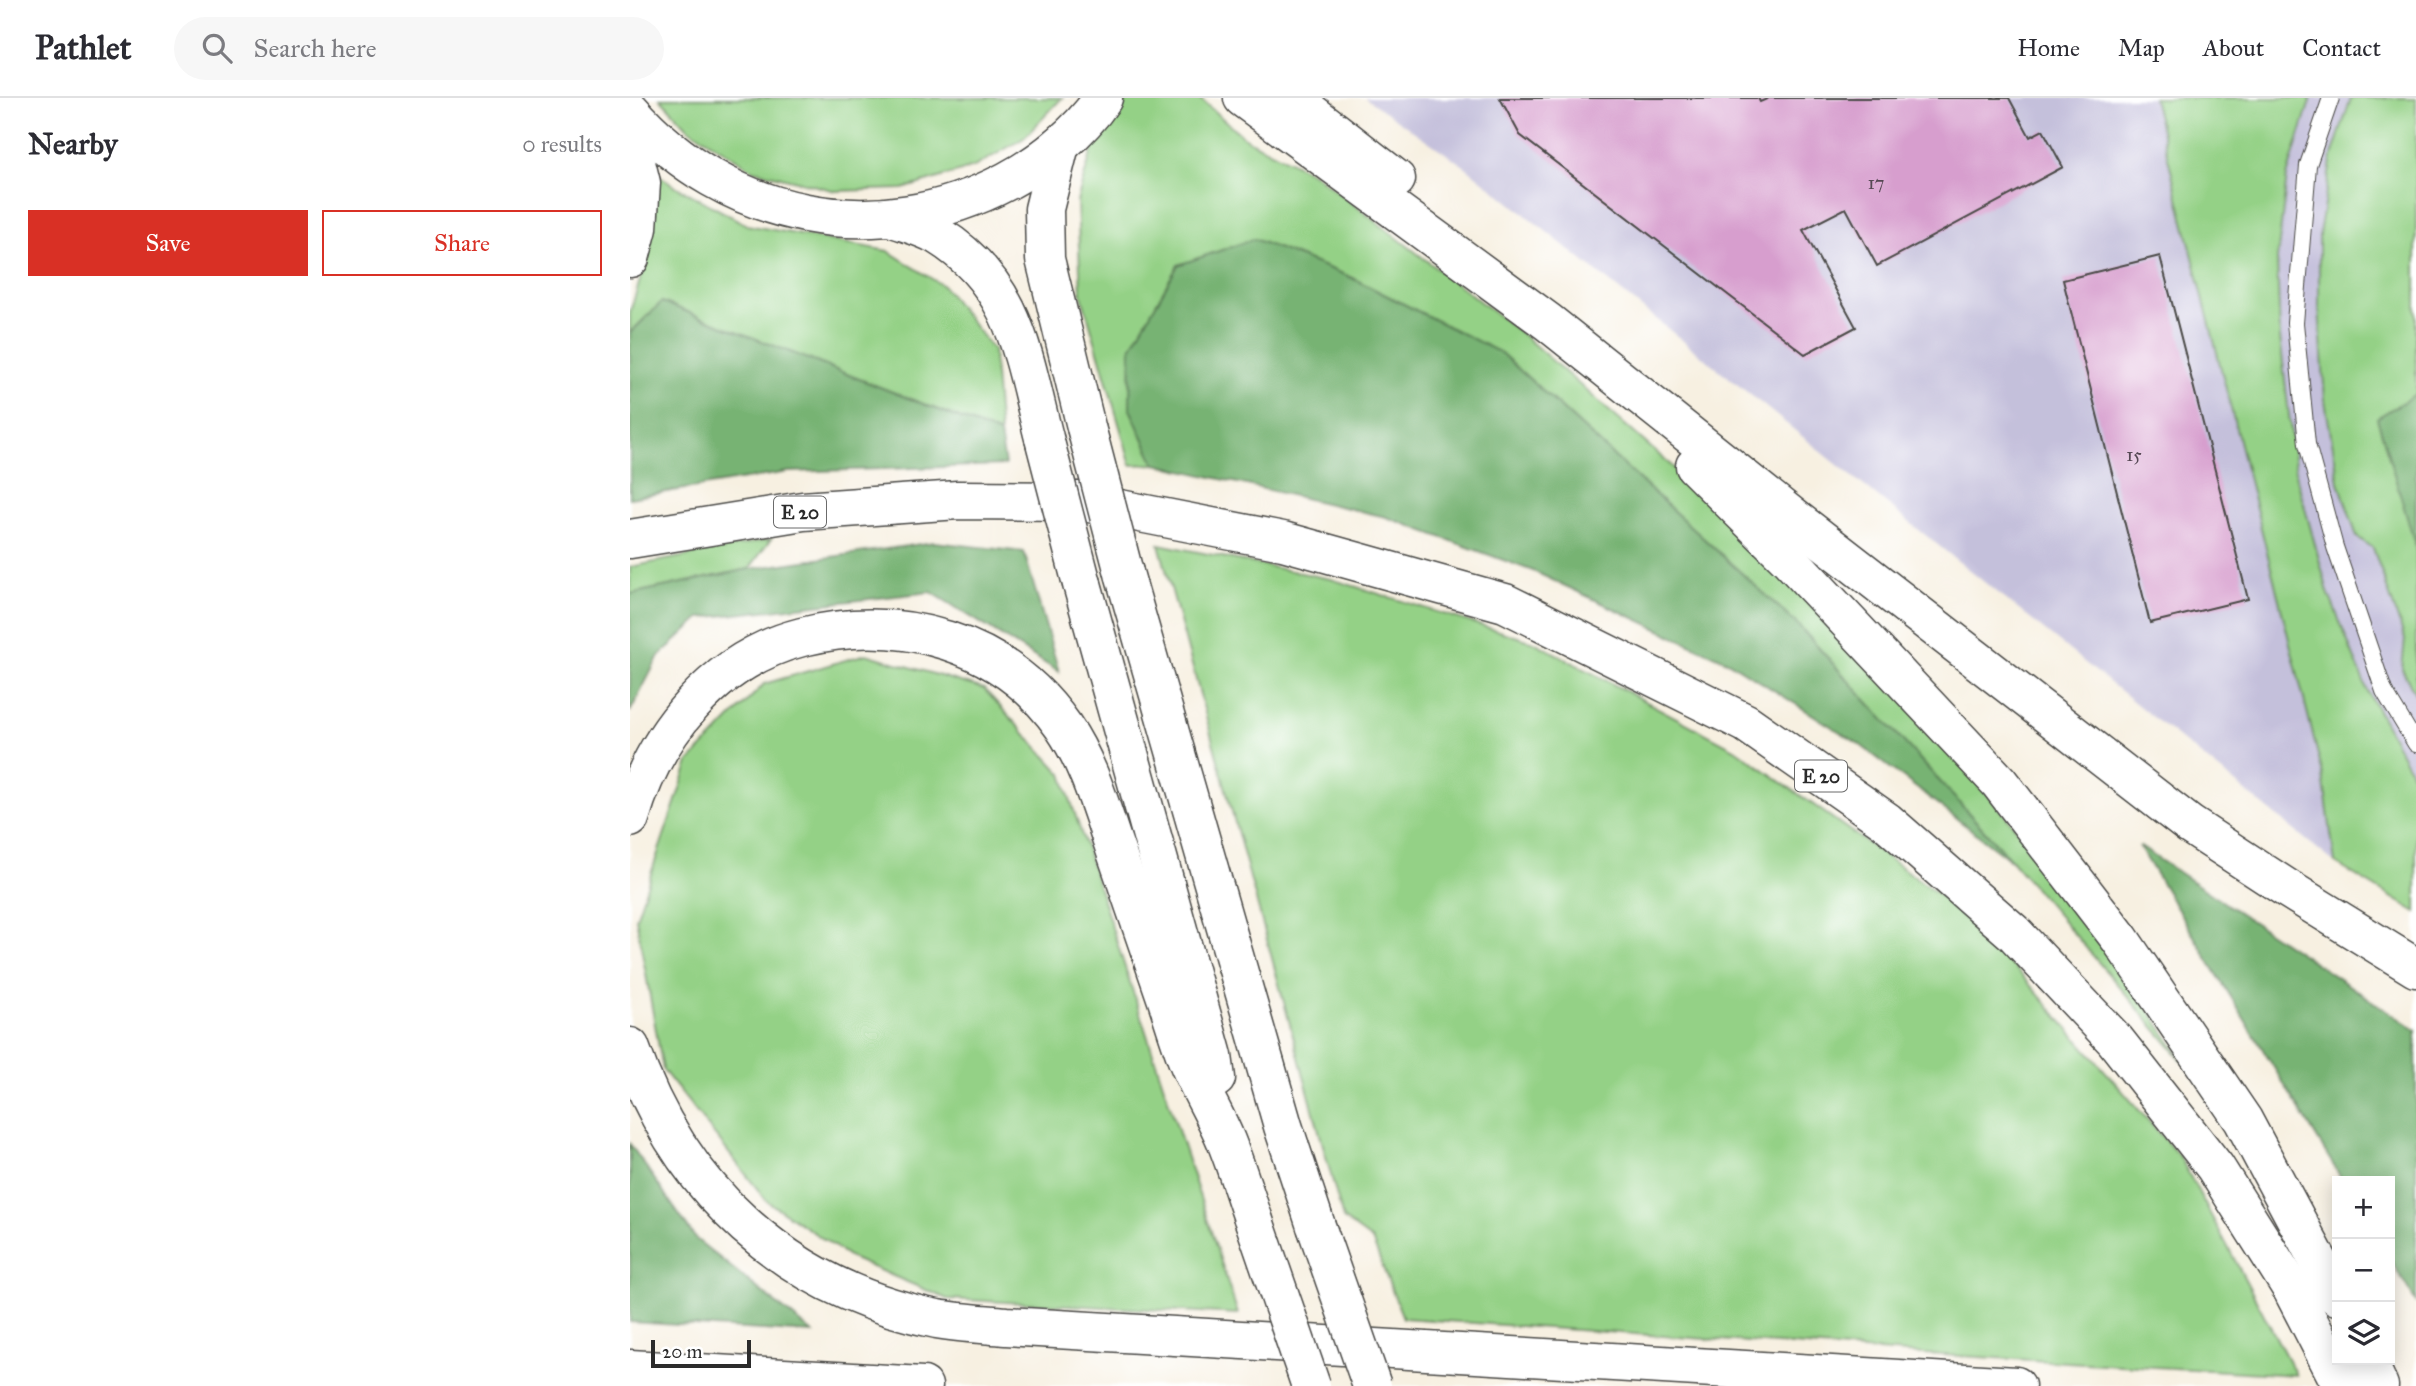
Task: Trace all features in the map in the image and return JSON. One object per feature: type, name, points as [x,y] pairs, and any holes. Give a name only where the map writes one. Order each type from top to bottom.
[{"type":"main road","points":[[630,110],[649,133],[683,161],[721,184],[761,202],[803,214],[847,218],[891,217],[937,209],[982,194],[1022,173],[1060,145],[1103,98]]},
{"type":"main road","points":[[1243,98],[1548,322],[1794,518],[2190,825],[2416,968]]},
{"type":"main road","points":[[1292,98],[1639,367],[1794,518]]},
{"type":"main road","points":[[630,139],[641,183],[638,228],[630,258]]},
{"type":"main road","points":[[1060,145],[1044,209],[1045,259],[1086,427],[1124,573],[1283,1126],[1372,1386]]},
{"type":"main road","points":[[891,217],[935,234],[973,262],[1002,299],[1020,343],[1082,584],[1213,1056],[1226,1140]]},
{"type":"main road","points":[[1548,322],[1789,559],[1999,782],[2120,939],[2243,1120],[2332,1286]]},
{"type":"main road","name":"E 20","points":[[630,539],[803,511],[958,500],[1079,501],[1283,541],[1505,603],[1745,723],[1896,829],[2014,933],[2115,1040],[2215,1167],[2292,1289],[2342,1386]]},
{"type":"main road","points":[[630,818],[655,757],[683,715],[717,679],[747,659],[796,639],[823,632],[859,628],[920,632],[951,641],[985,656],[1012,675],[1049,708],[1063,726],[1078,751],[1097,795],[1189,1064],[1226,1140],[1311,1386]]},
{"type":"main road","points":[[630,1046],[640,1078],[675,1144],[702,1181],[735,1218],[799,1266],[869,1299],[908,1312],[940,1319],[1006,1326],[2016,1386]]},
{"type":"main road","points":[[2369,1365],[2379,1386]]},
{"type":"main road","points":[[630,1369],[923,1386]]},
{"type":"lane","points":[[2330,98],[2308,165],[2295,323],[2307,444],[2335,547],[2384,691],[2416,744]]},
{"type":"shaded area","points":[[1365,98],[2416,98],[2416,912],[2335,863],[1467,168]]},
{"type":"green space","points":[[660,98],[1062,98],[1024,138],[974,167],[903,189],[836,191],[753,170],[688,128]]},
{"type":"green space","points":[[1129,98],[1199,98],[1246,139],[1313,173],[1522,334],[1716,505],[1904,695],[2064,885],[2188,1067],[2012,861],[1797,624],[1501,353],[1348,276],[1254,239],[1178,265],[1131,348],[1130,409],[1155,464],[1131,465],[1081,293],[1077,201],[1093,147]]},
{"type":"green space","points":[[2153,98],[2311,98],[2287,176],[2277,259],[2280,337],[2296,475],[2328,592],[2368,692],[2416,781],[2416,912],[2335,863],[2323,775]]},
{"type":"green space","points":[[2351,98],[2416,98],[2416,695],[2402,669],[2405,639],[2373,548],[2357,537],[2339,482],[2325,401],[2319,307],[2319,234],[2332,156]]},
{"type":"green space","points":[[656,173],[747,225],[888,251],[943,286],[993,350],[1000,434],[662,302],[630,333],[630,312],[650,248]]},
{"type":"green space","points":[[1254,239],[1348,276],[1501,353],[1797,624],[2012,861],[1859,744],[1729,662],[1533,571],[1386,517],[1155,464],[1130,409],[1131,348],[1178,265]]},
{"type":"green space","points":[[662,302],[1000,434],[1005,465],[788,472],[630,498],[630,333]]},
{"type":"green space","points":[[2416,394],[2416,547],[2377,418]]},
{"type":"green space","points":[[771,539],[749,569],[630,594],[630,567]]},
{"type":"green space","points":[[934,542],[1024,552],[1059,672],[931,592],[700,618],[659,656],[630,712],[630,594],[749,569]]},
{"type":"green space","points":[[1159,544],[1331,579],[1534,642],[1735,749],[1971,917],[2180,1157],[2296,1375],[1906,1353],[1403,1318],[1372,1240],[1343,1219]]},
{"type":"green space","points":[[866,654],[984,689],[1062,774],[1238,1314],[947,1299],[853,1259],[767,1201],[663,1070],[636,918],[689,762],[764,684]]},
{"type":"green space","points":[[2139,846],[2416,1030],[2416,1302],[2395,1267],[2395,1176],[2340,1176]]},
{"type":"green space","points":[[630,1144],[696,1239],[813,1333],[630,1322]]},
{"type":"building","points":[[1500,98],[1758,98],[1760,102],[1769,98],[2009,98],[2030,137],[2043,130],[2063,167],[1877,266],[1846,208],[1803,230],[1856,327],[1805,354],[1520,135]]},
{"type":"building","points":[[2160,256],[2248,599],[2150,623],[2063,280]]}]
